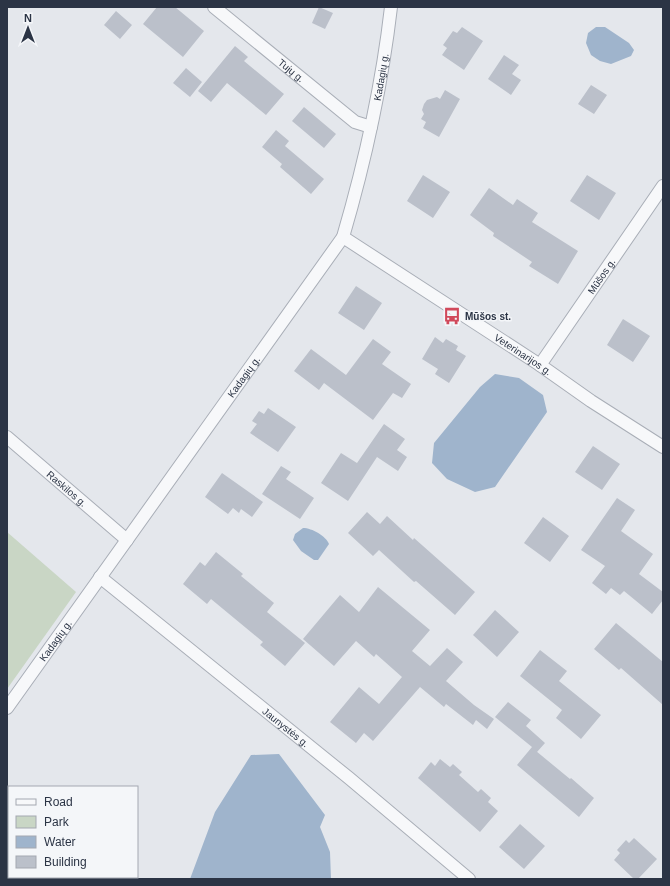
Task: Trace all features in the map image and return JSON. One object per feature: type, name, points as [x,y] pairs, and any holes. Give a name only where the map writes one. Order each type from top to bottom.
[{"type":"street","name":"Tujų g.","points":[[214,7],[354,122],[371,127]]},
{"type":"street","name":"Kadagių g.","points":[[7,708],[343,237],[358,185],[371,127],[391,7]]},
{"type":"street","name":"Mūšos g.","points":[[540,365],[663,186]]},
{"type":"street","name":"Veterinarijos g.","points":[[343,237],[663,447]]},
{"type":"street","name":"Raskilos g.","points":[[7,437],[127,540]]},
{"type":"street","name":"Jaunystės g.","points":[[100,577],[349,778],[469,879]]},
{"type":"green space","points":[[7,532],[76,592],[7,689]]},
{"type":"water","points":[[596,27],[605,27],[629,43],[634,50],[631,56],[611,64],[600,61],[591,55],[586,43],[588,33]]},
{"type":"water","points":[[495,374],[519,378],[543,395],[547,412],[495,487],[475,492],[447,479],[432,463],[434,443],[480,387]]},
{"type":"water","points":[[303,528],[310,529],[318,533],[325,538],[329,544],[318,560],[314,560],[301,551],[293,540],[295,534]]},
{"type":"water","points":[[279,754],[325,815],[320,827],[330,852],[331,879],[190,879],[215,812],[251,755]]},
{"type":"building","points":[[157,7],[175,7],[204,31],[183,57],[143,24]]},
{"type":"building","points":[[319,7],[333,13],[325,29],[312,23]]},
{"type":"building","points":[[116,11],[132,25],[120,39],[104,25]]},
{"type":"building","points":[[462,27],[483,41],[464,70],[442,55],[447,48],[443,45],[453,31],[457,33]]},
{"type":"building","points":[[235,46],[248,57],[244,61],[284,94],[266,115],[227,83],[211,102],[198,91]]},
{"type":"building","points":[[504,55],[519,65],[512,74],[521,80],[511,95],[488,79]]},
{"type":"building","points":[[186,68],[202,82],[190,97],[173,83]]},
{"type":"building","points":[[591,85],[607,95],[594,114],[578,104]]},
{"type":"building","points":[[445,90],[460,99],[439,137],[423,128],[426,122],[421,119],[424,114],[422,110],[427,100],[437,97],[440,99]]},
{"type":"building","points":[[304,107],[336,134],[324,148],[292,121]]},
{"type":"building","points":[[276,130],[289,141],[285,146],[324,179],[311,194],[280,167],[282,164],[262,147]]},
{"type":"building","points":[[423,175],[450,192],[433,218],[407,201]]},
{"type":"building","points":[[587,175],[616,193],[599,220],[570,201]]},
{"type":"building","points":[[489,188],[513,205],[517,199],[538,213],[532,222],[578,251],[558,284],[529,266],[532,262],[493,236],[494,233],[470,215]]},
{"type":"building","points":[[356,286],[382,303],[364,330],[338,313]]},
{"type":"building","points":[[623,319],[650,336],[633,362],[607,345]]},
{"type":"building","points":[[435,337],[443,343],[446,339],[458,346],[456,350],[466,356],[449,383],[435,374],[438,369],[422,359]]},
{"type":"building","points":[[373,339],[391,352],[382,364],[411,384],[402,398],[393,393],[373,420],[324,383],[319,390],[294,371],[311,349],[346,375]]},
{"type":"building","points":[[268,408],[296,427],[278,452],[250,433],[257,424],[252,421],[259,411],[264,414]]},
{"type":"building","points":[[384,424],[405,439],[397,450],[407,457],[398,471],[377,457],[348,501],[321,483],[341,453],[357,463]]},
{"type":"building","points":[[593,446],[620,464],[602,490],[575,472]]},
{"type":"building","points":[[281,466],[291,472],[286,479],[314,498],[300,519],[262,494]]},
{"type":"building","points":[[222,473],[263,502],[252,517],[241,509],[239,513],[233,508],[228,514],[205,497]]},
{"type":"building","points":[[617,498],[635,510],[621,531],[653,554],[639,574],[663,592],[663,600],[652,614],[624,591],[620,595],[611,588],[606,594],[592,583],[605,566],[581,550]]},
{"type":"building","points":[[367,512],[380,524],[387,516],[475,592],[455,615],[416,581],[414,582],[379,550],[373,556],[348,533]]},
{"type":"building","points":[[543,517],[569,536],[550,562],[524,543]]},
{"type":"building","points":[[216,552],[243,574],[241,576],[274,603],[267,612],[305,643],[285,666],[260,645],[263,642],[211,599],[207,604],[183,584],[200,562],[205,566]]},
{"type":"building","points":[[378,587],[430,630],[412,651],[430,666],[447,648],[463,662],[446,681],[474,705],[494,719],[487,729],[476,720],[473,725],[446,704],[444,707],[420,687],[373,741],[364,733],[356,743],[330,722],[359,687],[379,704],[402,677],[376,654],[374,657],[356,641],[334,666],[303,639],[340,595],[359,612]]},
{"type":"building","points":[[495,610],[519,632],[497,657],[473,635]]},
{"type":"building","points":[[616,623],[663,662],[663,705],[621,668],[619,670],[594,649]]},
{"type":"building","points":[[540,650],[567,671],[559,681],[601,715],[581,739],[556,718],[562,710],[520,676]]},
{"type":"building","points":[[508,702],[531,720],[526,726],[545,743],[537,752],[594,798],[579,817],[517,765],[532,747],[495,717]]},
{"type":"building","points":[[440,759],[450,767],[453,764],[462,772],[459,775],[478,792],[481,789],[491,798],[488,802],[498,811],[480,832],[418,778],[431,762],[435,766]]},
{"type":"building","points":[[520,824],[545,846],[524,869],[499,847]]},
{"type":"building","points":[[634,838],[657,859],[638,879],[634,879],[614,860],[620,853],[617,850],[626,840],[629,843]]},
{"type":"place","name":"Mūšos st.","points":[[452,316]]}]
